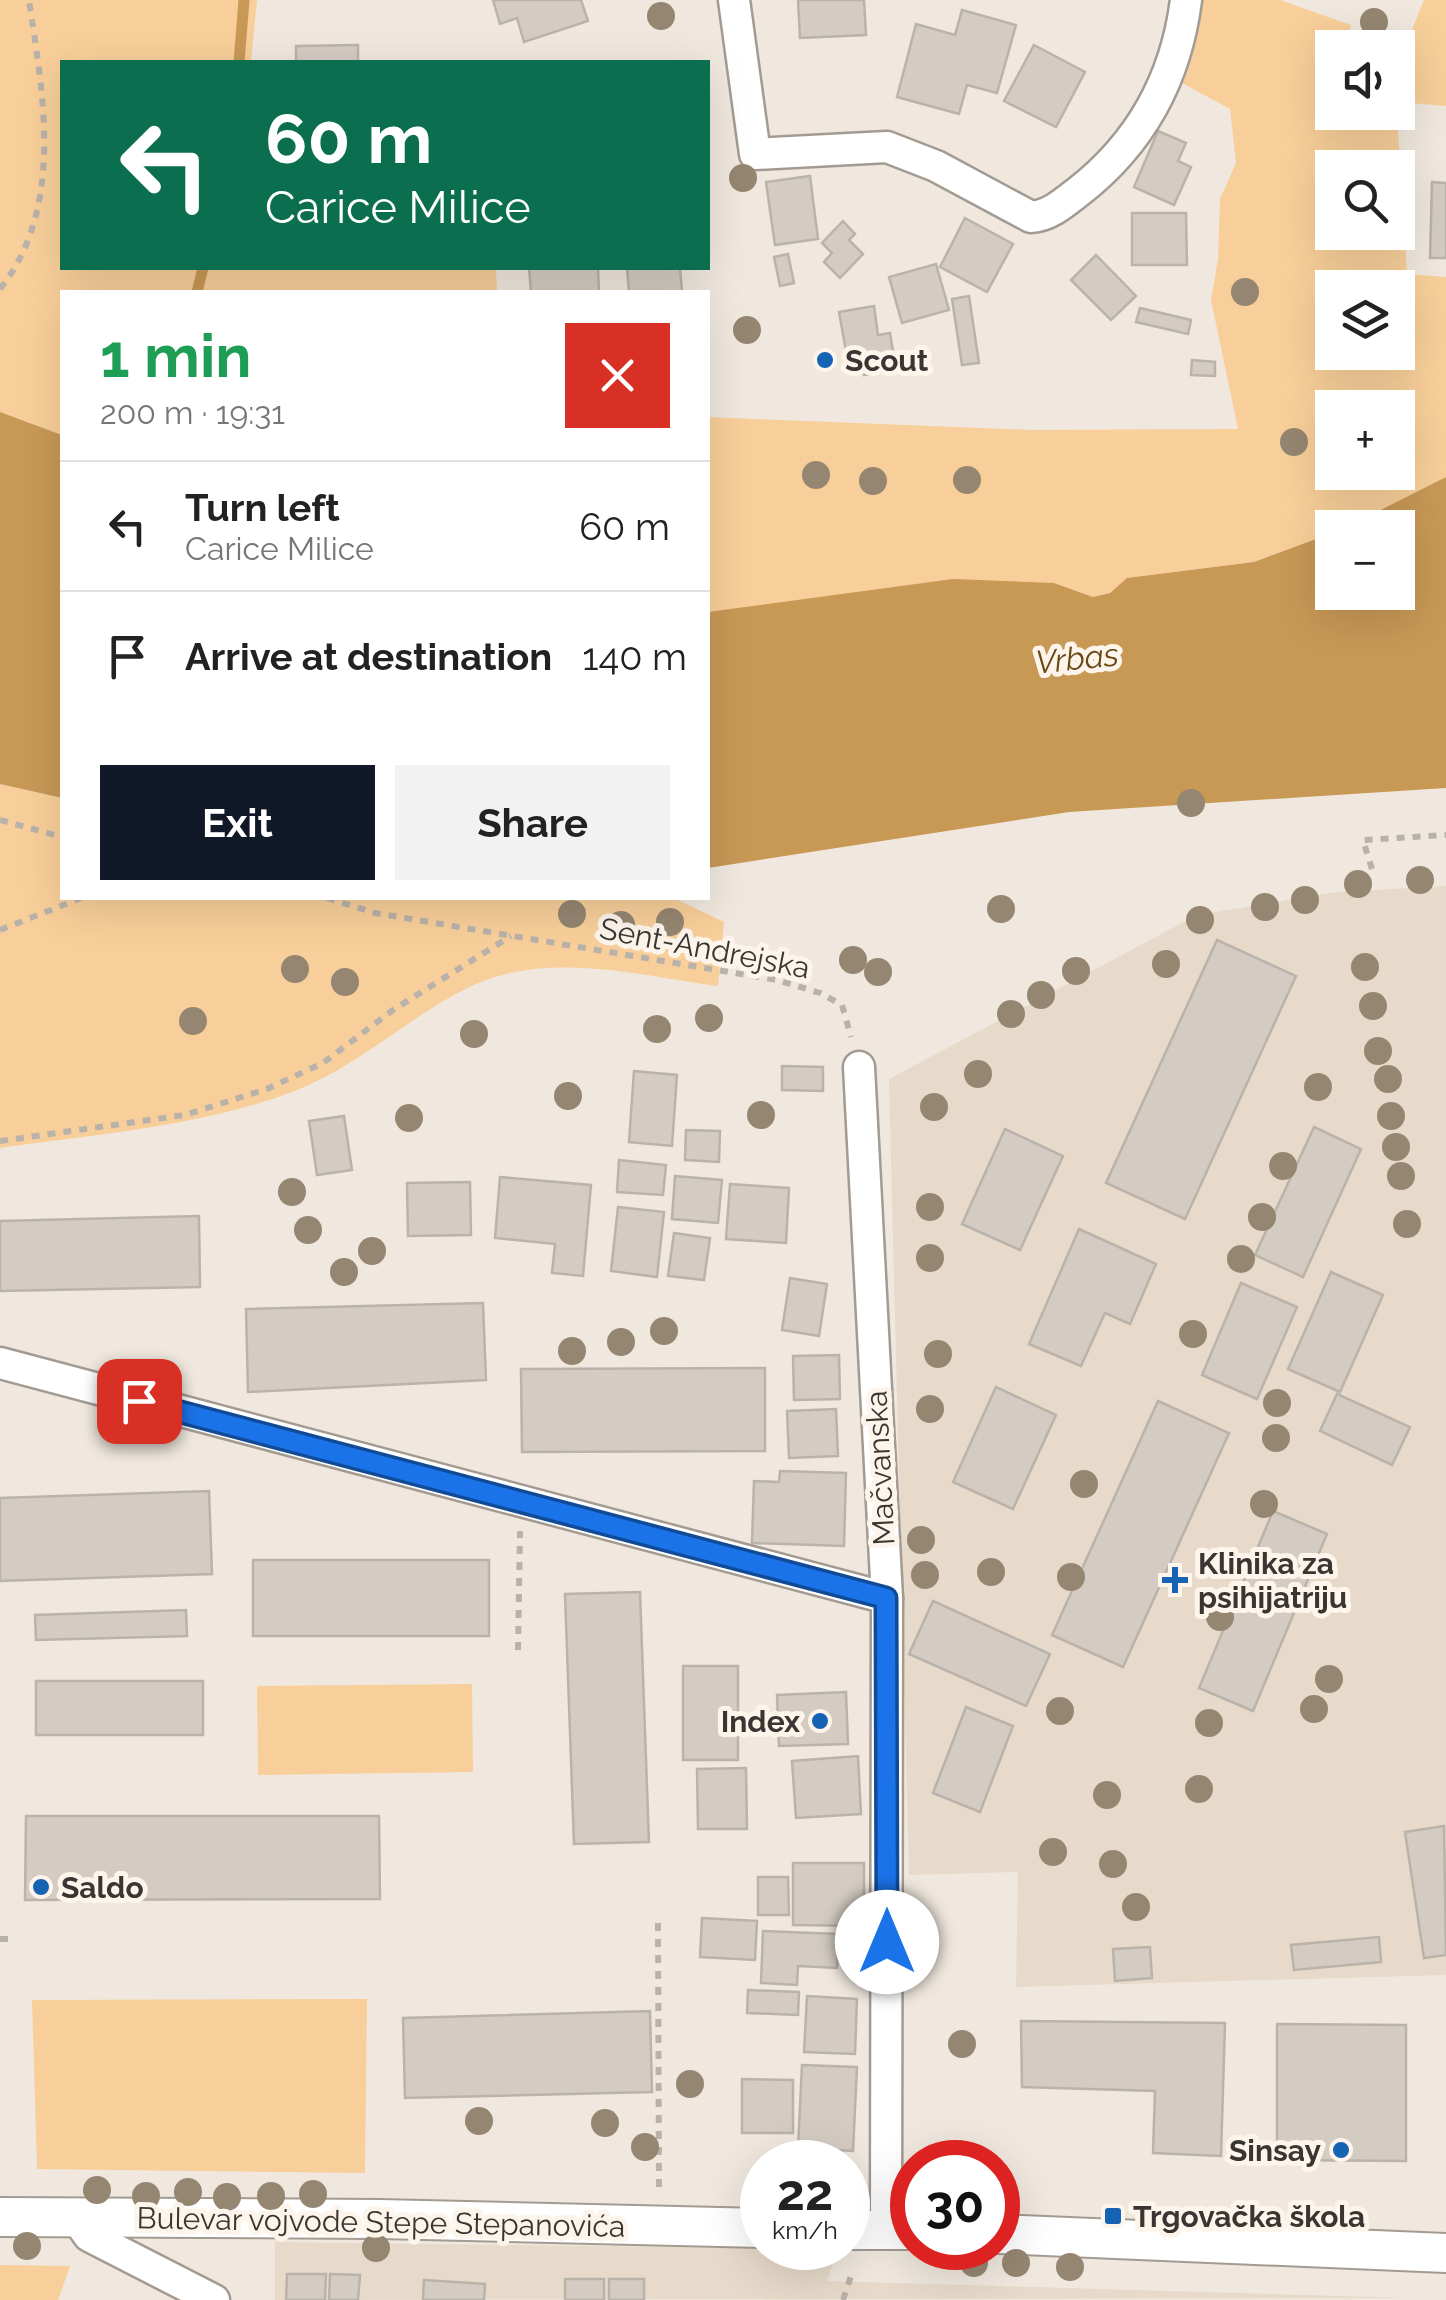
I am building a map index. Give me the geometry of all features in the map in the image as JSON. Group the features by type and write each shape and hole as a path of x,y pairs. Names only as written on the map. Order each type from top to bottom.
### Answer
{"street":[{"path":"734,0 755,154 886,147 936,166 1012,210 1039,217 1112,164 1138,130 1170,76 1179,49 1186,0"},
{"name":"Mačvanska","path":"859,1067 886,1598 897,2140"},
{"path":"0,1363 886,1598"},
{"name":"Bulevar vojvode Stepe Stepanovića","path":"0,2217 380,2219 740,2227"},
{"path":"77,2219 89,2236 214,2300"},
{"path":"1020,2235 1446,2253"}],"path":[{"path":"0,289 26,247 38,206 48,124 29,0"},
{"path":"0,820 60,835"},
{"path":"1372,868 1363,840 1446,835"},
{"path":"0,930 50,914 77,900"},
{"name":"Sent-Andrejska","path":"333,900 375,913 732,970 820,993 842,1005 859,1067"},
{"path":"0,1141 185,1114 268,1089 323,1062 393,1010 512,936"},
{"path":"518,1650 520,1503"},
{"path":"658,1923 660,2189"},
{"path":"0,1940 12,1939"},
{"path":"843,2300 852,2273"}],"shaded area":[{"path":"0,0 257,0 251,60 60,60 60,270 496,270 497,290 60,290 60,434 0,412"},
{"path":"1194,0 1280,0 1351,25 1350,30 1315,30 1315,130 1398,130 1399,150 1315,150 1315,250 1406,250 1407,270 1315,270 1315,370 1415,370 1415,275 1446,277 1446,477 1382,510 1315,510 1315,539 1254,562 1128,578 1110,593 1093,597 1054,583 710,612 710,417 1033,430 1238,429 1211,300 1218,259 1220,199 1236,163 1230,109 1182,83"},
{"path":"1424,0 1446,0 1446,106 1415,103 1415,30 1412,30"},
{"path":"0,784 60,798 60,900 678,900 724,922 718,986 565,967 505,974 452,996 340,1069 292,1092 221,1114 0,1148"},
{"name":"Klinika za psihijatriju","path":"1446,886 1446,1975 1016,1987 1018,1872 909,1875 889,1079 1197,915 1337,892"},
{"path":"472,1684 473,1772 258,1775 257,1686"},
{"path":"367,1999 365,2173 37,2169 32,2000"},
{"path":"275,2242 740,2248 740,2270 831,2270 827,2281 1411,2298 275,2300"},
{"path":"0,2265 70,2266 58,2300 0,2300"}],"water":[{"path":"0,412 60,434 60,798 0,784"},
{"name":"Vrbas","path":"1446,477 1446,788 1069,812 710,868 710,612 953,579 1054,583 1093,597 1110,593 1127,578 1254,562 1315,539 1315,610 1415,610 1415,510 1381,510"}],"building":[{"path":"493,0 581,0 588,21 524,42 517,18 500,24"},
{"path":"798,0 864,0 866,35 800,38"},
{"path":"962,10 1016,25 997,93 967,85 959,114 897,97 916,24 955,35"},
{"path":"358,45 358,60 296,60 296,46"},
{"path":"1034,45 1085,72 1056,127 1004,101"},
{"path":"1158,131 1186,143 1178,161 1191,167 1174,205 1134,187"},
{"path":"810,176 818,239 775,245 766,182"},
{"path":"1432,182 1446,183 1446,258 1430,258"},
{"path":"1132,213 1186,213 1187,265 1132,265"},
{"path":"965,218 1013,244 987,292 940,267"},
{"path":"843,221 855,234 849,240 863,254 840,278 824,262 832,253 822,243"},
{"path":"788,254 794,283 780,286 774,257"},
{"path":"1096,255 1136,296 1111,320 1071,280"},
{"path":"936,264 949,310 902,323 889,277"},
{"path":"529,270 598,270 599,290 531,290"},
{"path":"627,270 680,270 682,290 629,290"},
{"path":"969,296 979,363 962,365 952,299"},
{"path":"874,306 878,335 890,333 896,370 864,375 860,355 847,357 839,312"},
{"path":"1140,308 1191,320 1188,334 1136,322"},
{"path":"1192,360 1215,362 1215,376 1191,375"},
{"path":"1217,940 1296,976 1185,1219 1106,1183"},
{"path":"782,1066 823,1067 823,1091 782,1090"},
{"path":"634,1071 677,1075 672,1146 629,1142"},
{"path":"344,1116 352,1170 317,1175 309,1121"},
{"path":"1314,1127 1361,1149 1303,1277 1255,1255"},
{"path":"1005,1129 1063,1156 1020,1250 962,1224"},
{"path":"686,1130 720,1131 719,1162 685,1160"},
{"path":"619,1160 666,1165 663,1195 617,1192"},
{"path":"675,1176 722,1180 718,1223 672,1219"},
{"path":"500,1177 591,1185 583,1276 552,1273 555,1244 495,1238"},
{"path":"470,1182 471,1235 408,1236 407,1183"},
{"path":"730,1184 789,1188 786,1243 726,1239"},
{"path":"618,1207 664,1212 657,1277 611,1271"},
{"path":"199,1216 200,1287 0,1291 0,1221"},
{"path":"1079,1229 1156,1264 1130,1324 1105,1313 1081,1366 1029,1344"},
{"path":"674,1233 710,1238 704,1280 668,1276"},
{"path":"1331,1272 1383,1295 1340,1392 1288,1369"},
{"path":"790,1278 827,1284 819,1336 782,1330"},
{"path":"1241,1283 1297,1307 1257,1399 1202,1375"},
{"path":"483,1303 486,1380 248,1392 246,1309"},
{"path":"839,1355 840,1399 794,1400 793,1356"},
{"path":"765,1368 765,1451 522,1452 521,1369"},
{"path":"996,1387 1056,1415 1013,1509 953,1482"},
{"path":"1337,1394 1410,1427 1392,1465 1320,1431"},
{"path":"1158,1401 1229,1433 1123,1667 1052,1635"},
{"path":"836,1409 838,1456 789,1458 787,1411"},
{"path":"780,1471 846,1473 844,1546 752,1543 754,1481 779,1482"},
{"path":"209,1491 212,1574 0,1581 0,1498"},
{"path":"1273,1511 1327,1534 1253,1711 1199,1688"},
{"path":"253,1560 489,1560 489,1636 253,1636"},
{"path":"640,1592 649,1842 574,1844 565,1594"},
{"path":"933,1601 1050,1654 1026,1706 909,1654"},
{"path":"186,1610 187,1636 36,1640 35,1615"},
{"path":"683,1666 738,1666 738,1760 683,1760"},
{"path":"36,1681 203,1681 203,1735 36,1735"},
{"path":"846,1692 848,1744 779,1746 777,1695"},
{"path":"966,1707 1013,1726 980,1812 933,1793"},
{"path":"858,1756 861,1814 796,1818 792,1761"},
{"path":"746,1768 747,1829 698,1829 697,1769"},
{"path":"26,1816 379,1816 380,1899 25,1900"},
{"path":"1444,1826 1446,1955 1424,1958 1405,1832"},
{"path":"793,1863 864,1863 864,1926 793,1925"},
{"path":"758,1877 788,1877 789,1915 758,1915"},
{"path":"702,1918 757,1921 755,1960 700,1957"},
{"path":"763,1931 838,1934 837,1968 798,1966 797,1985 761,1983"},
{"path":"1379,1937 1381,1962 1294,1970 1291,1945"},
{"path":"1150,1947 1152,1978 1115,1981 1113,1949"},
{"path":"748,1990 799,1992 798,2015 747,2013"},
{"path":"807,1996 857,1999 855,2054 804,2052"},
{"path":"650,2011 652,2092 405,2098 403,2018"},
{"path":"1021,2021 1225,2023 1221,2156 1153,2153 1155,2091 1022,2087"},
{"path":"1277,2024 1406,2025 1406,2161 1277,2160"},
{"path":"802,2065 857,2067 854,2140 798,2140"},
{"path":"742,2079 793,2080 793,2133 742,2133"},
{"path":"287,2274 326,2274 325,2300 286,2300"},
{"path":"330,2274 360,2275 358,2300 329,2300"},
{"path":"565,2279 604,2279 604,2300 565,2300"},
{"path":"609,2279 644,2279 644,2300 609,2300"},
{"path":"424,2280 485,2284 484,2300 423,2300"}],"waterway":[{"path":"239,60 244,0"},
{"path":"198,290 202,270"}],"place":[{"name":"Scout","path":"825,360"},
{"name":"Klinika za psihijatriju","path":"1175,1580"},
{"name":"Index","path":"820,1721"},
{"name":"Saldo","path":"41,1887"},
{"name":"Sinsay","path":"1341,2150"},
{"name":"Trgovačka škola","path":"1113,2216"}],"route":[{"path":"139,1401 886,1598 887,1942"}]}
